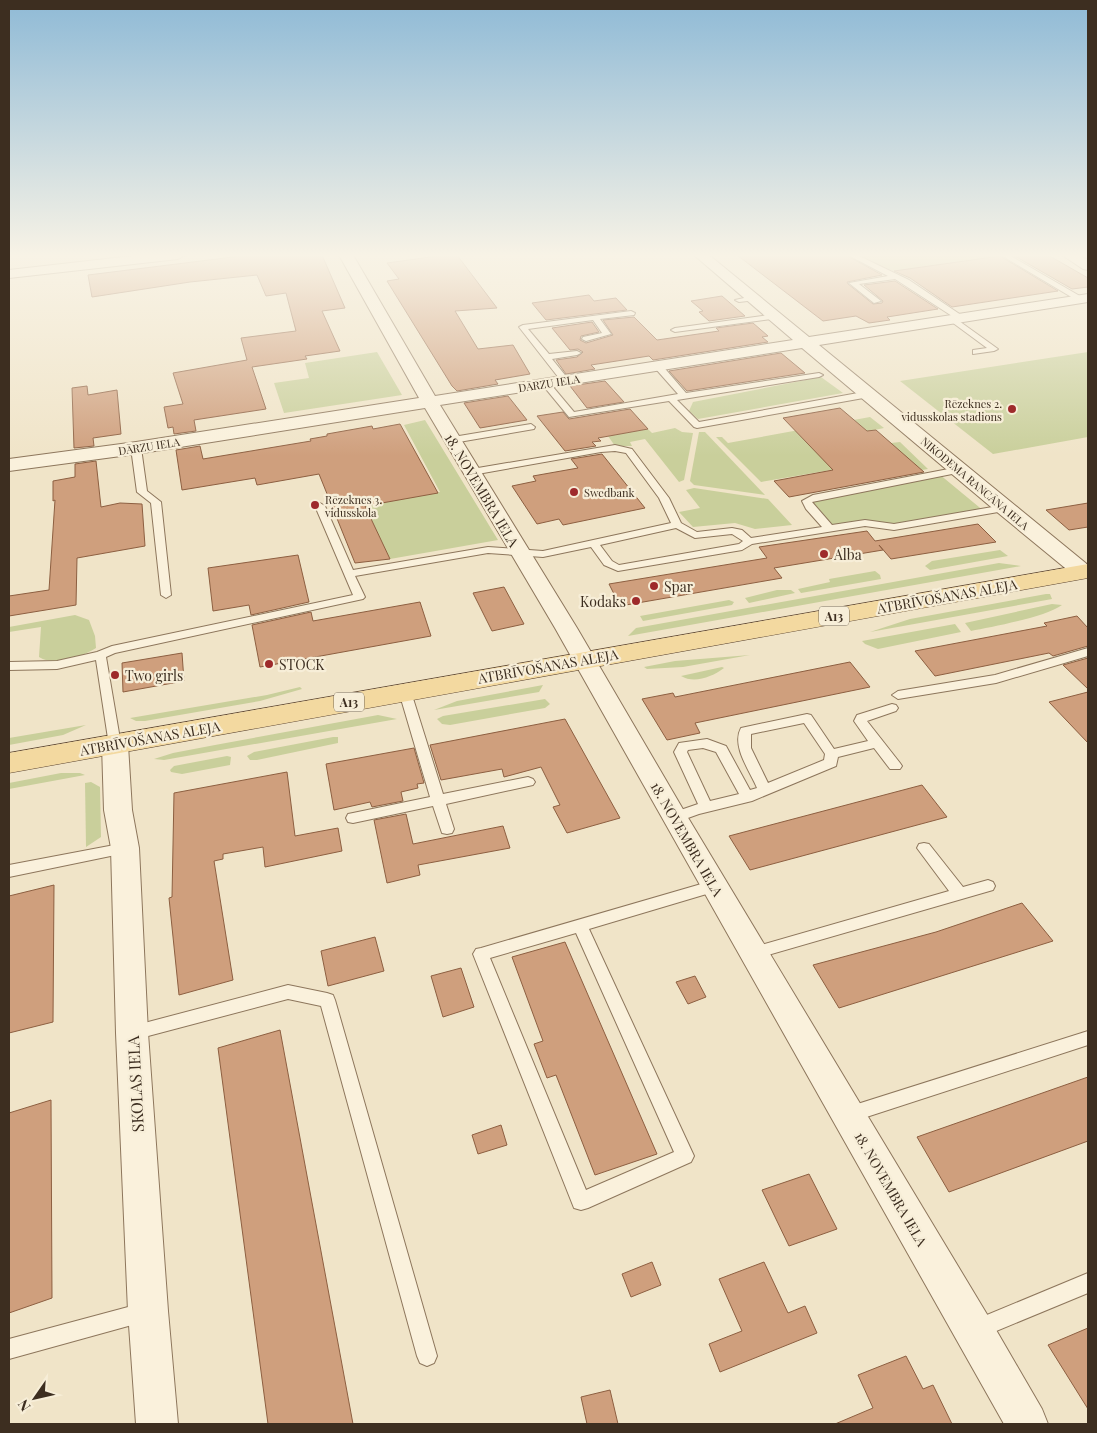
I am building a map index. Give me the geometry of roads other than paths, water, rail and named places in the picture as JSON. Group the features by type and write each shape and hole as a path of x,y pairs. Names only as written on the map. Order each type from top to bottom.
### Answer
{"main road":[{"name":"ATBRĪVOŠANAS ALEJA","path":"9,763 584,660 1087,573"}],"street":[{"name":"18. NOVEMBRA IELA","path":"384,322 584,660 1027,1424"},
{"name":"NIKODEMA RANCĀNA IELA","path":"783,322 1004,508 1087,573"},
{"name":"DĀRZU IELA","path":"9,465 136,448 945,322"},
{"name":"SKOLAS IELA","path":"115,744 118,810 124,848 132,1033 148,1311 157,1424"}],"lane":[{"path":"560,322 523,327 565,380"},
{"path":"586,339 607,334 598,322"},
{"path":"675,330 734,322"},
{"path":"959,322 994,349 976,352"},
{"path":"546,358 577,353"},
{"path":"658,366 684,396"},
{"path":"546,383 572,415 819,375"},
{"path":"672,398 697,425 868,394"},
{"path":"453,440 531,427"},
{"path":"136,448 142,492 156,502 166,595"},
{"path":"472,472 601,449 615,448 629,451 664,498 678,525 697,535 735,531 744,534 749,541"},
{"path":"829,528 807,501 813,498 959,470"},
{"path":"9,666 56,665 100,655 112,650 359,597 320,506"},
{"path":"594,544 608,562 618,568 742,547 749,541 829,528 865,523 894,527 1004,508"},
{"path":"349,574 488,550 543,554 678,525"},
{"path":"898,695 996,679 1088,652"},
{"path":"100,655 104,666 115,744"},
{"path":"406,692 447,829"},
{"path":"892,708 862,718 860,722 895,766"},
{"path":"674,818 747,797 765,790 831,763 832,754 807,718 745,731 745,748 765,790"},
{"path":"708,808 682,758 680,752 684,746 706,742 714,744 721,750 747,797"},
{"path":"832,754 877,743"},
{"path":"353,818 528,782"},
{"path":"9,871 124,848"},
{"path":"924,848 960,894"},
{"path":"580,925 685,1156 581,1201 481,954 580,925 714,886"},
{"path":"754,953 988,886"},
{"path":"132,1033 288,992 327,1000 427,1356"},
{"path":"848,1116 1088,1038"},
{"path":"974,1330 1088,1283"},
{"path":"9,1349 148,1311"}],"place":[{"name":"Rēzeknes 2. vidusskolas stadions","path":"1012,409"},
{"name":"Swedbank","path":"574,492"},
{"name":"Rēzeknes 3. vidusskola","path":"315,505"},
{"name":"Alba","path":"824,554"},
{"name":"Spar","path":"654,586"},
{"name":"Kodaks","path":"636,601"},
{"name":"STOCK","path":"269,664"},
{"name":"Two girls","path":"115,675"}]}
